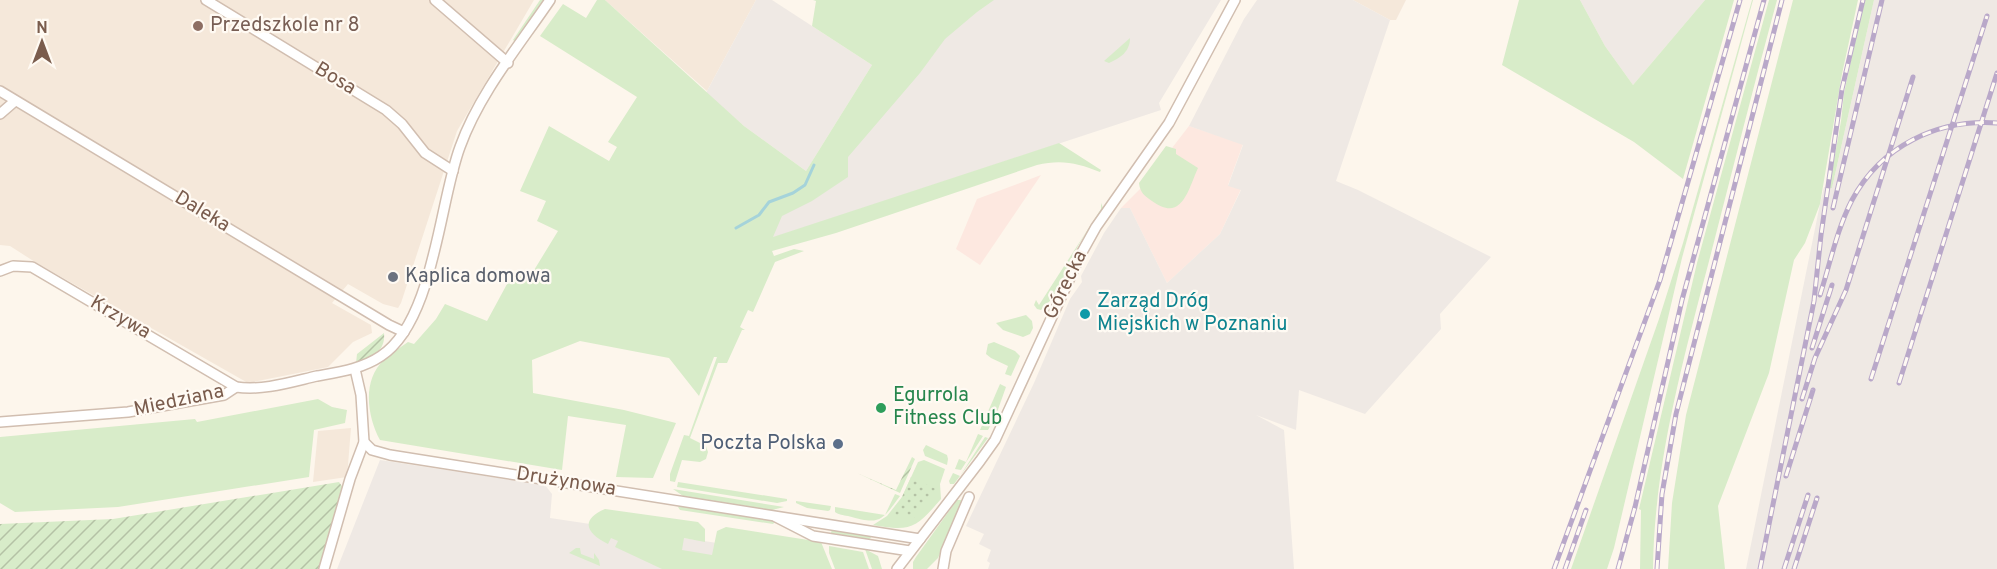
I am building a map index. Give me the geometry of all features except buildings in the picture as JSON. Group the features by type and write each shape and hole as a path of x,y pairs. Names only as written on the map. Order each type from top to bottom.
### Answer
{"street":[{"name":"Bosa","path":"206,0 386,110 402,124 424,153 453,171"},
{"path":"435,0 508,63"},
{"name":"Miedziana","path":"0,422 128,412 224,394 236,387 262,387 355,369 383,355 404,332 421,295 459,148 468,127 550,0"},
{"name":"Górecka","path":"897,569 994,440 1085,246 1169,123 1235,0"},
{"name":"Daleka","path":"0,91 404,332"},
{"path":"0,114 15,101"},
{"name":"Krzywa","path":"0,271 13,266 32,267 236,387"},
{"path":"324,569 364,442 361,394 355,369"},
{"name":"Drużynowa","path":"364,442 372,450 390,455 920,539"},
{"path":"943,569 946,551 969,497"},
{"name":"Drużynowa","path":"772,515 813,536 910,551"}],"shaded area":[{"path":"0,0 534,0 457,131 398,308 383,304 348,284 332,303 371,325 372,333 353,342 328,367 248,383 10,246 0,245"},
{"path":"605,0 756,0 707,91"},
{"path":"756,0 772,0 872,65 806,171 744,126 706,93"},
{"path":"952,0 1221,0 1159,103 1161,110 769,239 787,198"},
{"path":"1257,0 1353,0 1390,20 1336,181 1491,257 1440,314 1441,329 1365,414 1299,390 1296,430 1256,415 1284,430 1294,569 988,569 990,563 987,561 991,550 979,544 984,534 966,526 1034,383 1070,299 1082,282 1081,276 1104,233 1121,208 1130,208 1167,283 1220,234 1241,190 1228,186 1243,145 1189,126 1244,19"},
{"path":"1353,0 1406,0 1396,20 1390,20"},
{"path":"1580,0 1705,0 1633,85 1605,46"},
{"path":"1874,0 1997,0 1997,569 1746,569 1820,204 1824,187 1832,188"},
{"path":"1189,126 1243,144 1228,185 1241,189 1220,234 1167,283 1130,208 1121,208 1142,187"},
{"path":"1041,175 980,265 956,249 977,199"},
{"path":"351,428 347,477 313,482 318,431"},
{"path":"380,460 545,485 552,494 550,518 811,557 816,569 337,569"}],"green space":[{"path":"540,0 544,0 516,42 513,40"},
{"path":"597,0 605,0 744,126 806,171 872,65 812,26 816,1 813,0 994,0 945,39 920,73 848,157 848,177 812,201 782,216 773,237 1059,143 1101,170 1100,172 1077,164 1062,162 1037,165 836,233 772,251 774,256 794,249 804,251 775,262 753,312 748,310 740,327 745,330 742,330 727,363 718,363 690,438 706,446 708,452 706,459 700,462 682,460 675,482 670,481 670,474 684,435 689,436 717,357 714,357 699,396 669,358 580,341 532,360 533,393 624,410 676,423 653,478 616,477 626,425 568,416 562,470 380,440 372,420 369,398 372,378 377,368 387,357 408,342 414,344 436,319 445,304 487,321 513,273 528,280 558,231 537,221 546,201 520,191 549,126 609,161 617,147 608,142 637,97 540,36 563,4 586,18"},
{"path":"1519,0 1580,0 1605,46 1633,85 1705,0 1734,0 1683,179 1634,142 1502,65"},
{"path":"1752,0 1682,258 1614,548 1607,569 1571,569 1659,319"},
{"path":"1769,0 1777,0 1671,416 1658,492 1653,569 1640,569 1641,510 1639,509 1697,263"},
{"path":"1793,0 1858,0 1842,74 1820,204 1805,243 1794,260 1769,373 1718,506 1725,569 1668,569 1672,503 1686,415"},
{"path":"1864,0 1874,0 1832,188 1829,188 1844,93"},
{"path":"1130,38 1124,54 1109,63 1104,61"},
{"path":"1166,146 1176,149 1176,154 1198,168 1187,194 1177,206 1170,208 1162,207 1147,197 1142,192 1139,183"},
{"path":"1101,203 1103,208 1079,244 1051,299 1041,310 1037,309 1034,305 1036,300 1039,305 1101,209"},
{"path":"1026,315 1032,321 1033,328 1030,334 1023,337 1003,330 996,323"},
{"path":"384,333 383,345 380,349 372,356 356,363 357,354"},
{"path":"994,342 1015,351 1020,356 1011,376 1005,374 1008,366 986,354 988,344"},
{"path":"1000,384 1006,387 996,415 988,430 980,430"},
{"path":"318,399 332,407 347,410 345,423 314,430 309,477 118,507 15,512 0,503 0,437 195,419 197,422"},
{"path":"978,434 983,436 961,470 955,469 959,459 966,462"},
{"path":"985,437 988,438 961,475"},
{"path":"926,445 947,455 947,465 925,456 923,450"},
{"path":"912,457 915,459 900,493 857,473 896,490"},
{"path":"924,460 945,469 940,484 941,499 919,522 912,526 896,528 873,525 887,516 902,497 918,462"},
{"path":"953,473 960,476 954,484 950,484"},
{"path":"911,477 938,490 914,518 894,515"},
{"path":"339,482 344,489 320,569 0,569 0,524 113,519"},
{"path":"678,482 787,499 787,501 777,503 677,487"},
{"path":"673,489 784,507 772,510 683,496"},
{"path":"895,494 900,496 888,511 885,515"},
{"path":"957,500 961,500 962,505 938,558 927,569 913,569 916,557"},
{"path":"796,501 831,506 828,511 807,508"},
{"path":"681,505 775,522 773,524 680,510 678,507"},
{"path":"835,507 885,515 879,519 867,520 838,514 835,512"},
{"path":"605,509 698,522 705,529 705,542 684,538 682,550 712,555 717,531 726,527 821,542 832,569 662,569 615,547 618,541 611,538 608,544 595,536 589,527 589,522 597,513"},
{"path":"832,529 870,535 871,538 831,533"},
{"path":"829,546 863,552 869,569 835,569"},
{"path":"580,548 581,554 594,559 594,553 600,566 569,553"},
{"path":"865,549 878,556 882,569 872,569"}],"waterway":[{"path":"736,228 759,215 769,202 793,193 805,185 814,165"}],"railway":[{"path":"1554,569 1660,280 1740,0"},
{"path":"1618,569 1635,507 1682,300 1764,0"},
{"path":"1657,569 1662,494 1676,414 1782,0"},
{"path":"1760,569 1814,301 1842,89 1863,0"},
{"path":"1833,208 1882,0"},
{"path":"1871,379 1987,16"},
{"path":"1899,383 1997,73"},
{"path":"1802,399 1815,358 1846,290 1913,77"},
{"path":"1820,295 1847,211 1864,181 1878,165 1895,151 1932,131 1975,123 1997,123"},
{"path":"1812,348 1832,285"},
{"path":"1786,476 1813,390"},
{"path":"1784,569 1808,495"},
{"path":"1794,569 1817,498"},
{"path":"1565,569 1586,510"}],"place":[{"name":"Przedszkole nr 8","path":"198,26"},
{"name":"Kaplica domowa","path":"393,277"},
{"name":"Zarząd Dróg Miejskich w Poznaniu","path":"1085,314"},
{"name":"Egurrola Fitness Club","path":"881,408"},
{"name":"Poczta Polska","path":"838,444"}]}
